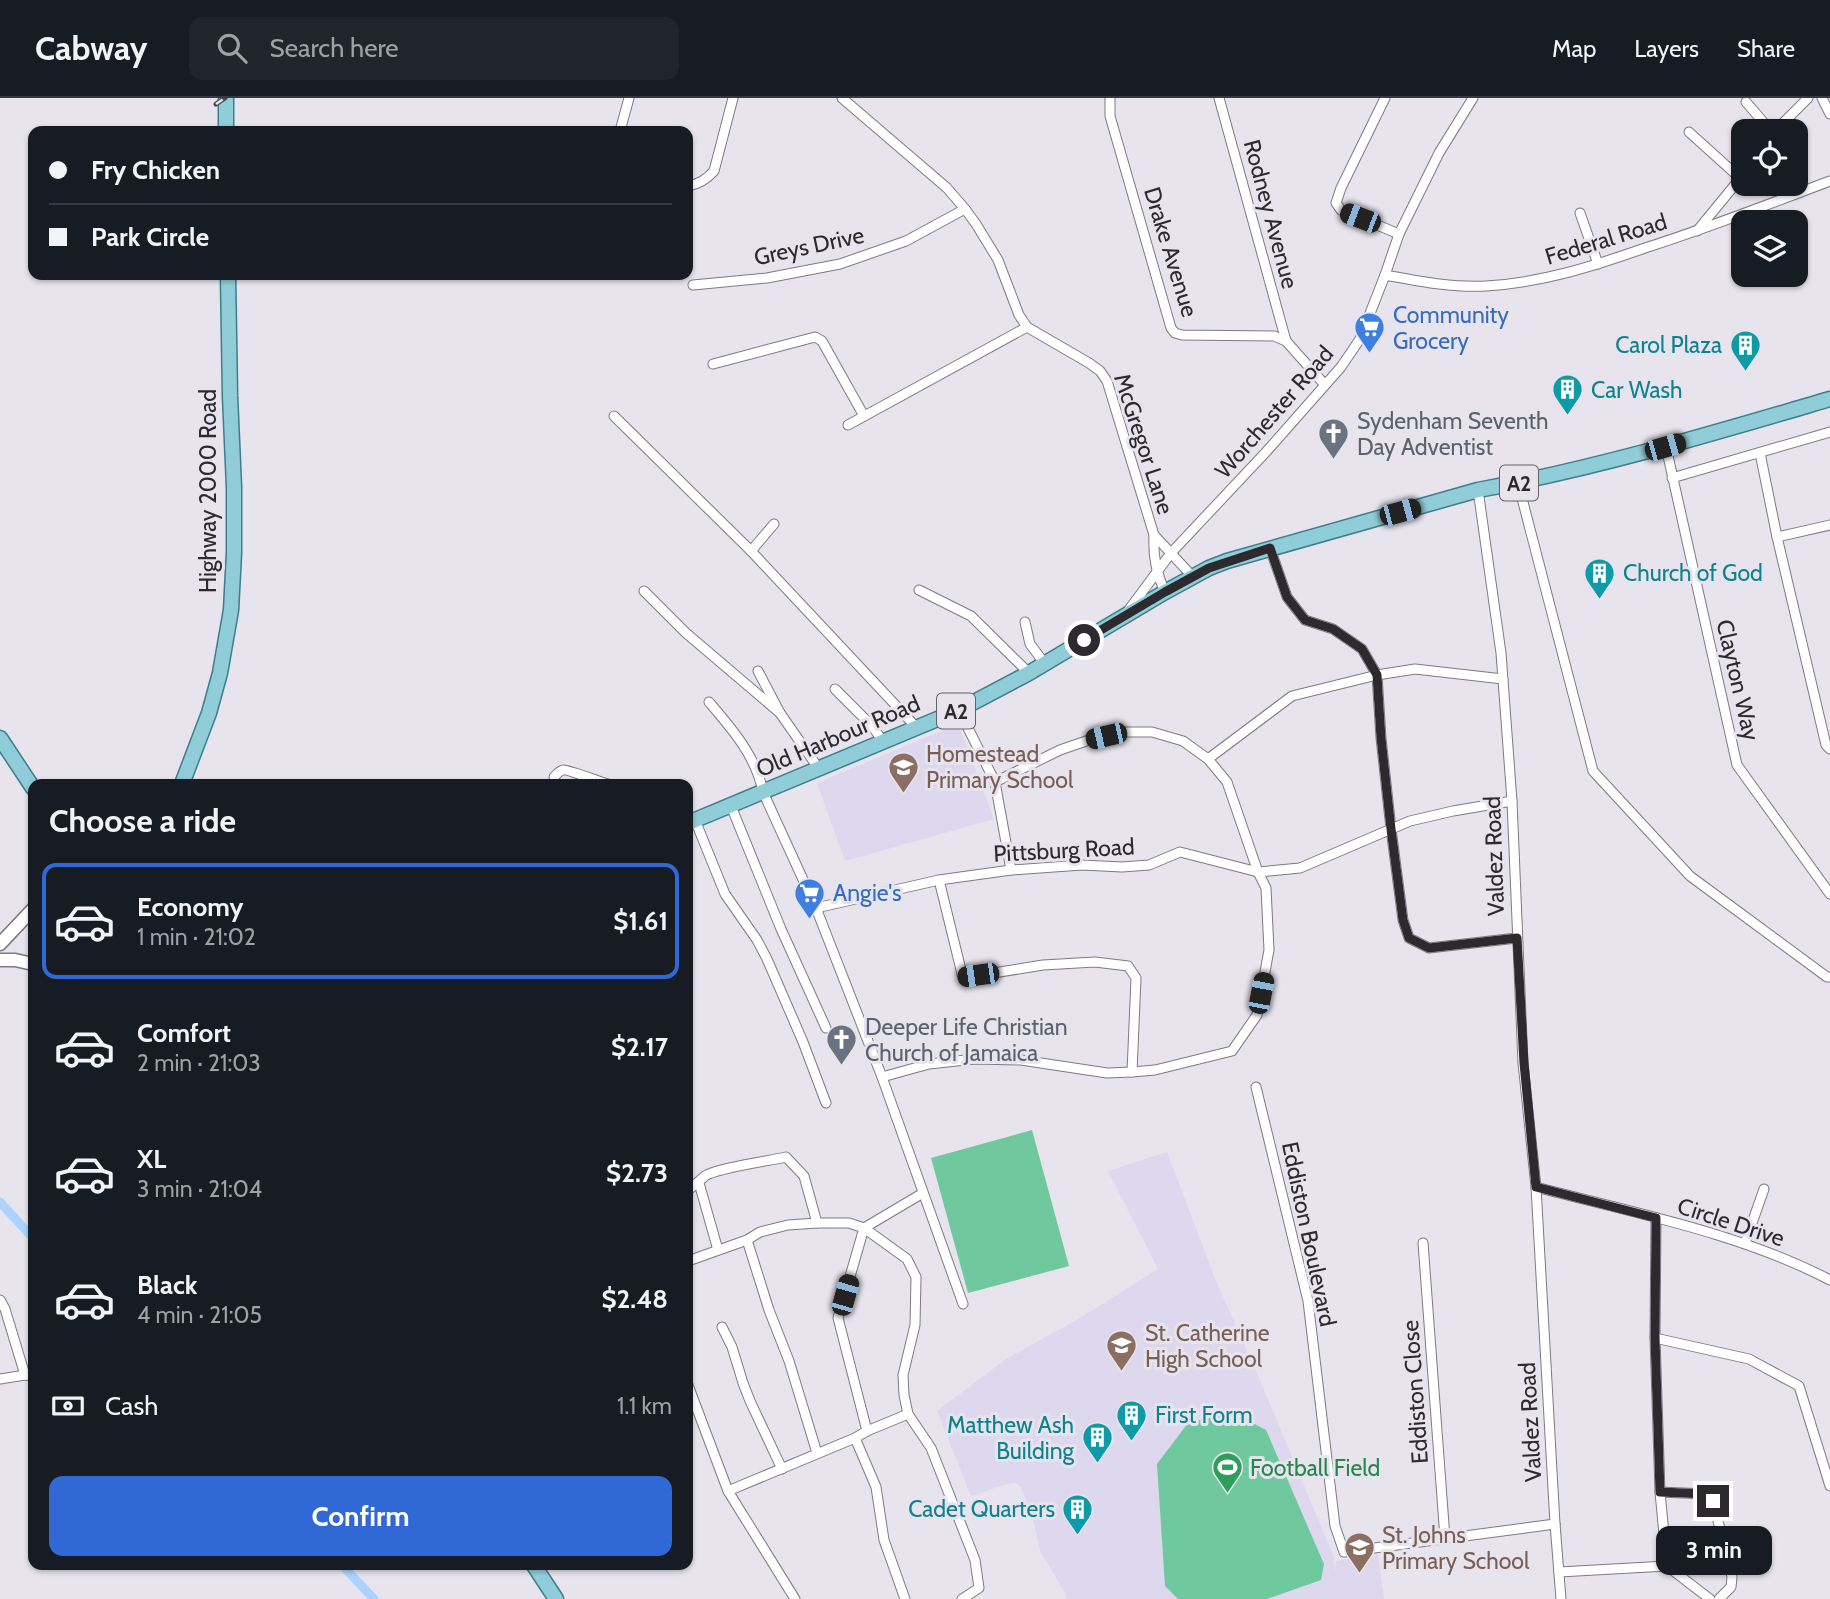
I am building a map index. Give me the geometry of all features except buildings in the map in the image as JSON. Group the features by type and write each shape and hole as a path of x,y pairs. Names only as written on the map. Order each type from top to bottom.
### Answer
{"main road":[{"path":"226,98 226,126"},
{"name":"Highway 2000 Road","path":"185,779 209,713 220,673 231,610 234,500 228,280"},
{"name":"Old Harbour Road","path":"693,821 959,710 1045,664 1165,592 1227,561 1479,491 1665,447 1830,399"},
{"path":"0,738 28,780"},
{"path":"0,944 28,914"},
{"path":"0,960 28,963"},
{"path":"537,1570 555,1599"}],"street":[{"path":"621,126 629,98"},
{"path":"693,185 708,178 714,171 733,98"},
{"path":"842,98 947,188 965,209 998,260 1019,314 1027,327 848,425"},
{"name":"Drake Avenue","path":"1110,98 1110,116 1171,328 1182,335 1274,336 1286,341"},
{"name":"Rodney Avenue","path":"1219,98 1286,341"},
{"path":"1385,98 1336,202 1340,210 1399,234"},
{"name":"Worchester Road","path":"1124,617 1171,553 1341,368 1360,339 1399,234 1439,153 1473,98"},
{"path":"1786,119 1808,98"},
{"path":"1822,98 1830,114"},
{"path":"1746,102 1762,119"},
{"path":"1689,132 1731,168"},
{"name":"Federal Road","path":"1385,275 1438,284 1485,286 1542,279 1598,264 1697,231 1830,181"},
{"path":"1697,231 1731,190"},
{"name":"Greys Drive","path":"693,285 767,278 840,264 906,241 965,209"},
{"path":"1580,213 1598,264"},
{"name":"McGregor Lane","path":"1027,327 1089,363 1100,371 1107,381 1154,535 1156,572"},
{"path":"713,364 819,338 864,416"},
{"path":"1286,341 1325,385"},
{"path":"614,415 751,551 917,728"},
{"path":"1672,478 1830,432"},
{"name":"Clayton Way","path":"1665,447 1737,765 1830,894"},
{"path":"1760,453 1826,745 1830,749"},
{"path":"1518,483 1593,771 1690,876 1830,977"},
{"name":"Valdez Road","path":"1479,491 1503,679 1512,801 1524,1063 1536,1187 1561,1599"},
{"path":"751,551 774,524"},
{"path":"1777,537 1830,525"},
{"name":"McGregor Lane","path":"1154,535 1193,577"},
{"path":"1270,548 1287,597 1305,620 1333,629 1362,649 1377,675 1391,829 1403,920 1409,938 1429,948 1517,938"},
{"path":"1156,572 1165,592"},
{"path":"919,590 971,616 1029,673"},
{"path":"644,591 686,633 780,713"},
{"path":"1025,622 1030,644 1045,664"},
{"path":"1208,759 1292,696 1377,675 1415,669 1503,679"},
{"path":"758,671 780,713 819,769"},
{"path":"835,689 873,727 883,742"},
{"path":"709,702 737,736 760,775 763,792 816,908 882,1077 963,1304"},
{"path":"959,710 995,782 1011,870"},
{"path":"882,1077 929,1064 975,1059 1021,1060 1107,1073 1154,1070 1232,1051 1257,1015 1269,950 1266,888 1227,782 1208,759 1183,741 1152,732 1122,733 1060,750 995,782"},
{"path":"554,777 568,769 591,779"},
{"name":"Pittsburg Road","path":"816,908 939,880 1011,870 1082,865 1149,865 1180,852 1258,872 1300,868 1410,821 1512,801"},
{"path":"731,806 781,929 826,1028"},
{"path":"693,823 725,894 767,959 826,1102"},
{"path":"939,880 963,978 1043,965 1095,962 1128,966 1136,978 1132,1072"},
{"name":"Eddiston Boulevard","path":"1255,1087 1308,1301 1335,1526 1344,1552 1555,1524"},
{"path":"693,1187 705,1176 718,1171 786,1157 804,1176 817,1223"},
{"path":"699,1183 718,1250"},
{"name":"Circle Drive","path":"1536,1187 1745,1243 1830,1280"},
{"path":"1745,1243 1764,1189"},
{"path":"867,1431 838,1318 864,1228 923,1193"},
{"path":"1656,1218 1655,1338 1660,1492 1668,1566"},
{"path":"693,1259 747,1240 760,1232 788,1225 817,1223 849,1223 864,1228 907,1259 916,1277 915,1325 903,1375 904,1395 908,1414 931,1448 975,1560 979,1588 962,1599"},
{"path":"747,1240 769,1310 789,1361 817,1453"},
{"name":"Eddiston Close","path":"1423,1242 1445,1538"},
{"path":"0,1300 28,1372"},
{"path":"722,1327 733,1347 750,1401 782,1469"},
{"path":"1655,1338 1749,1359 1799,1386 1830,1486"},
{"path":"0,1379 28,1375"},
{"path":"693,1398 728,1491 795,1599"},
{"path":"728,1491 908,1414"},
{"path":"855,1438 876,1487 884,1539 905,1599"},
{"path":"1660,1492 1707,1494 1713,1501 1732,1577 1731,1587 1719,1599"},
{"path":"1559,1572 1668,1566 1710,1599"}],"shaded area":[{"name":"Homestead Primary School","path":"958,724 994,819 845,861 817,783"},
{"name":"St. Catherine High School","path":"1167,1152 1216,1281 1334,1557 1335,1574 1336,1561 1378,1554 1384,1599 1066,1599 1040,1551 1034,1523 1021,1487 1016,1483 1007,1484 971,1496 937,1411 1006,1359 1080,1318 1158,1269 1108,1171"}],"green space":[{"path":"1032,1130 1069,1266 968,1293 931,1158"},
{"name":"Football Field","path":"1231,1412 1266,1430 1324,1564 1321,1580 1267,1599 1178,1599 1165,1586 1157,1464 1188,1423"}],"waterway":[{"path":"0,1202 28,1233"},
{"path":"347,1570 374,1599"}],"railway":[{"path":"216,104 225,98"}],"place":[{"name":"Community Grocery","path":"1370,355"},
{"name":"Carol Plaza","path":"1745,372"},
{"name":"Car Wash","path":"1568,417"},
{"name":"Sydenham Seventh Day Adventist","path":"1334,461"},
{"name":"Church of God","path":"1600,600"},
{"name":"Homestead Primary School","path":"903,794"},
{"name":"Angie's","path":"810,920"},
{"name":"Deeper Life Christian Church of Jamaica","path":"842,1067"},
{"name":"St. Catherine High School","path":"1122,1373"},
{"name":"First Form","path":"1132,1442"},
{"name":"Matthew Ash Building","path":"1097,1465"},
{"name":"Football Field","path":"1227,1495"},
{"name":"Cadet Quarters","path":"1078,1536"},
{"name":"St. Johns Primary School","path":"1359,1575"}],"route":[{"path":"1084,640 1209,568 1270,548 1287,597 1305,620 1333,629 1362,649 1377,675 1391,829 1403,920 1409,938 1429,948 1517,938 1524,1063 1536,1187 1656,1218 1655,1338 1660,1492 1707,1494 1713,1501"}]}
